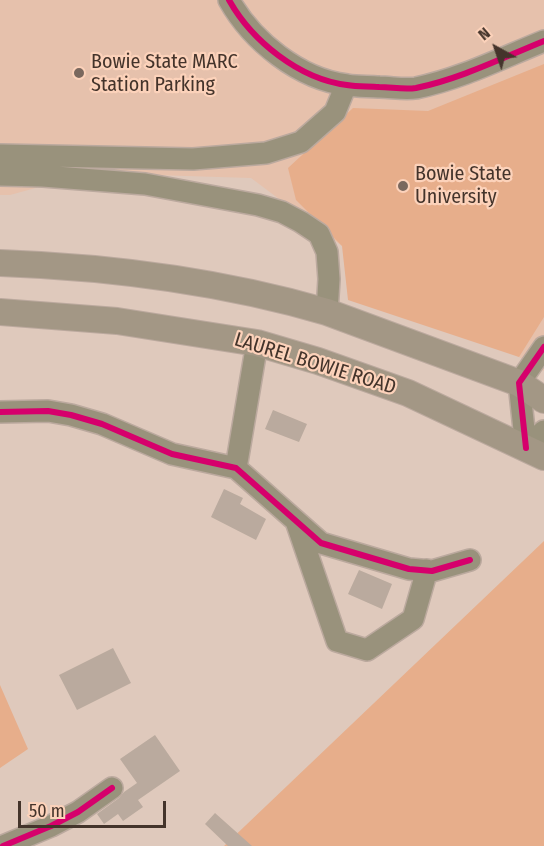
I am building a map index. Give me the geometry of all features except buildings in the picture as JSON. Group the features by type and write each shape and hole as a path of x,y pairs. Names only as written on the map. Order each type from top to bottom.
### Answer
{"main road":[{"path":"0,263 98,269 196,282 302,304 519,383 544,400"},
{"name":"LAUREL BOWIE ROAD","path":"0,312 117,321 257,343 318,361 408,393 538,445"}],"street":[{"path":"229,0 249,28 276,53 314,75 346,85 412,88 450,80 544,41"},
{"path":"0,155 193,159 266,153 301,142 334,112 346,85"},
{"path":"0,175 145,184 258,205 282,212 318,234 323,243 327,252 329,279 327,312"},
{"path":"236,468 257,343"},
{"path":"538,445 519,383 544,347"},
{"path":"0,412 48,411 71,415 102,424 172,454 236,468 321,543 409,569 432,571 470,560"},
{"path":"297,523 337,640 367,650 412,619 427,570"},
{"path":"3,846 78,812 112,788"}],"shaded area":[{"name":"Bowie State University","path":"0,0 544,0 544,371 488,340 342,246 251,178 90,173 10,195 0,195"},
{"path":"544,64 544,317 519,357 348,300 342,246 296,200 288,168 353,108 428,111"},
{"path":"544,541 544,846 224,846"},
{"path":"0,685 28,749 0,768"}],"cycle path":[{"path":"229,0 250,30 279,56 312,75 351,86 416,88 465,74 544,41"},
{"path":"526,448 519,383 544,347"},
{"path":"0,412 48,411 71,415 102,424 172,454 236,468 321,543 409,569 432,571 470,560"},
{"path":"3,846 78,812 112,788"}],"place":[{"name":"Bowie State MARC Station Parking","path":"79,73"},
{"name":"Bowie State University","path":"403,186"}]}
